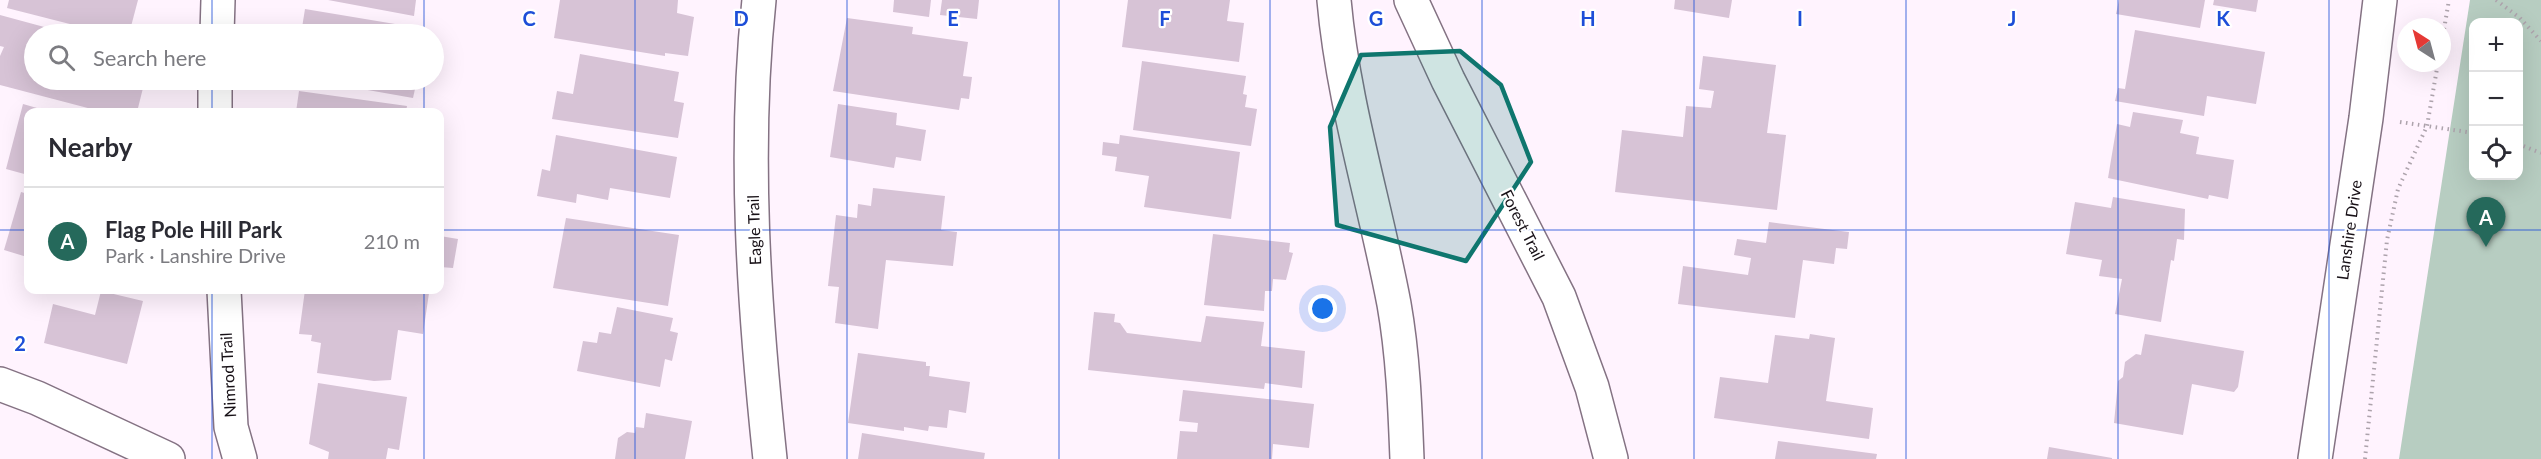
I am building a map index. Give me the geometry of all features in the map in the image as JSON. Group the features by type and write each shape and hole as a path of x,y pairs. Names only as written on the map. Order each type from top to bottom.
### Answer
{"street":[{"path":"217,24 218,0"},
{"name":"Eagle Trail","path":"759,0 751,139 758,340 770,459"},
{"path":"1334,0 1338,48 1394,306 1404,383 1407,459"},
{"name":"Forest Trail","path":"1411,0 1448,80 1559,297 1592,387 1611,459"},
{"name":"Lanshire Drive","path":"2315,459 2366,118 2380,0"},
{"path":"215,90 215,108"},
{"name":"Nimrod Trail","path":"224,294 231,427 240,459"},
{"path":"0,384 37,398 168,459"}],"path":[{"path":"2446,18 2449,0"},
{"path":"2496,0 2520,18 2541,41"},
{"path":"2365,459 2387,240 2398,189 2427,126 2436,72"},
{"path":"2366,118 2469,132"},
{"path":"2523,146 2541,153"}],"highlighted area":[{"path":"1460,51 1501,85 1531,162 1466,261 1337,225 1330,127 1361,55"}],"green space":[{"path":"2470,0 2541,0 2541,459 2399,459"}],"building":[{"path":"9,0 138,0 132,24 70,24 7,8"},
{"path":"328,0 416,0 414,16"},
{"path":"560,0 678,0 677,13 694,17 688,56 665,53 665,56 554,38"},
{"path":"894,0 931,0 929,17 893,12"},
{"path":"942,0 979,0 977,19 940,15"},
{"path":"1128,0 1230,0 1227,21 1244,23 1239,62 1122,47"},
{"path":"1675,0 1732,0 1729,18 1674,9"},
{"path":"2119,0 2205,0 2200,28 2116,14"},
{"path":"2214,0 2258,0 2256,12 2213,5"},
{"path":"305,9 395,24 303,24"},
{"path":"0,15 33,24 24,24 24,90 142,90 138,108 88,108 0,85 0,56 4,47 0,46"},
{"path":"847,18 913,27 912,34 968,42 963,76 972,77 969,99 961,98 959,110 833,91"},
{"path":"2135,30 2265,52 2256,104 2207,96 2204,116 2115,101 2118,88 2125,89"},
{"path":"580,54 679,72 674,101 684,103 678,138 552,119 557,91 573,94"},
{"path":"1703,56 1776,65 1767,133 1786,135 1777,210 1615,192 1622,130 1683,137 1686,106 1711,108 1714,91 1699,89"},
{"path":"1142,61 1246,76 1243,94 1247,95 1245,107 1257,109 1251,146 1133,130"},
{"path":"368,90 415,90 413,98"},
{"path":"299,91 407,106 407,108 297,108"},
{"path":"23,104 37,108 24,108 24,174 6,169"},
{"path":"838,104 897,113 896,125 926,130 921,161 896,157 894,168 830,157"},
{"path":"2133,112 2183,120 2180,133 2199,137 2196,154 2234,160 2228,199 2209,195 2208,199 2108,178 2117,124 2130,127"},
{"path":"556,135 677,157 670,198 610,188 608,200 577,194 576,203 537,196 542,169 550,171"},
{"path":"1120,135 1240,152 1231,219 1144,207 1149,176 1115,171 1117,157 1102,155 1103,142 1119,144"},
{"path":"873,188 945,196 941,230 957,232 953,266 886,260 878,329 835,323 839,287 828,286 836,215 857,218 858,204 871,206"},
{"path":"21,192 24,193 24,256 4,250"},
{"path":"2113,197 2185,209 2184,240 2177,239 2174,261 2171,260 2161,322 2115,314 2122,279 2099,276 2102,260 2066,254 2075,202 2111,208"},
{"path":"566,218 679,235 668,306 553,288"},
{"path":"1769,222 1849,232 1847,249 1836,248 1834,264 1803,260 1795,318 1678,304 1683,266 1748,275 1751,258 1734,255 1737,239 1766,243"},
{"path":"1213,234 1290,243 1289,252 1293,253 1286,280 1273,279 1272,291 1265,291 1264,311 1204,305"},
{"path":"444,237 458,239 453,268 444,267"},
{"path":"100,294 114,294 143,301 127,364 44,343 53,304 95,315"},
{"path":"304,294 429,294 423,334 398,330 391,380 374,381 317,373 321,343 311,341 312,335 299,334"},
{"path":"617,307 673,318 670,331 678,333 672,361 665,359 660,387 577,371 583,341 597,343 599,332 611,334"},
{"path":"1094,312 1115,314 1114,322 1120,323 1127,333 1201,342 1206,316 1264,322 1261,346 1305,351 1302,388 1265,383 1264,389 1088,370"},
{"path":"1810,334 1835,338 1826,401 1873,408 1869,439 1714,418 1720,377 1768,383 1775,335 1809,339"},
{"path":"2145,334 2244,351 2238,387 2234,392 2192,384 2183,435 2114,423 2118,381 2123,377 2125,362 2136,354 2141,355"},
{"path":"858,353 926,362 926,366 930,366 929,376 970,382 966,413 949,410 947,428 929,426 928,431 904,427 904,431 848,423"},
{"path":"318,383 407,397 399,450 388,448 386,459 328,459 329,452 309,444"},
{"path":"1183,390 1314,404 1309,448 1273,444 1272,459 1177,459 1180,431 1197,432 1198,423 1179,421"},
{"path":"646,413 692,421 685,459 615,459 618,438 627,432 635,433 636,427 644,428"},
{"path":"862,433 985,453 984,459 858,459"},
{"path":"1778,441 1877,454 1876,459 1775,459"},
{"path":"2049,447 2112,458 2112,459 2047,459"}],"place":[{"name":"Flag Pole Hill Park","path":"2486,247"}]}
